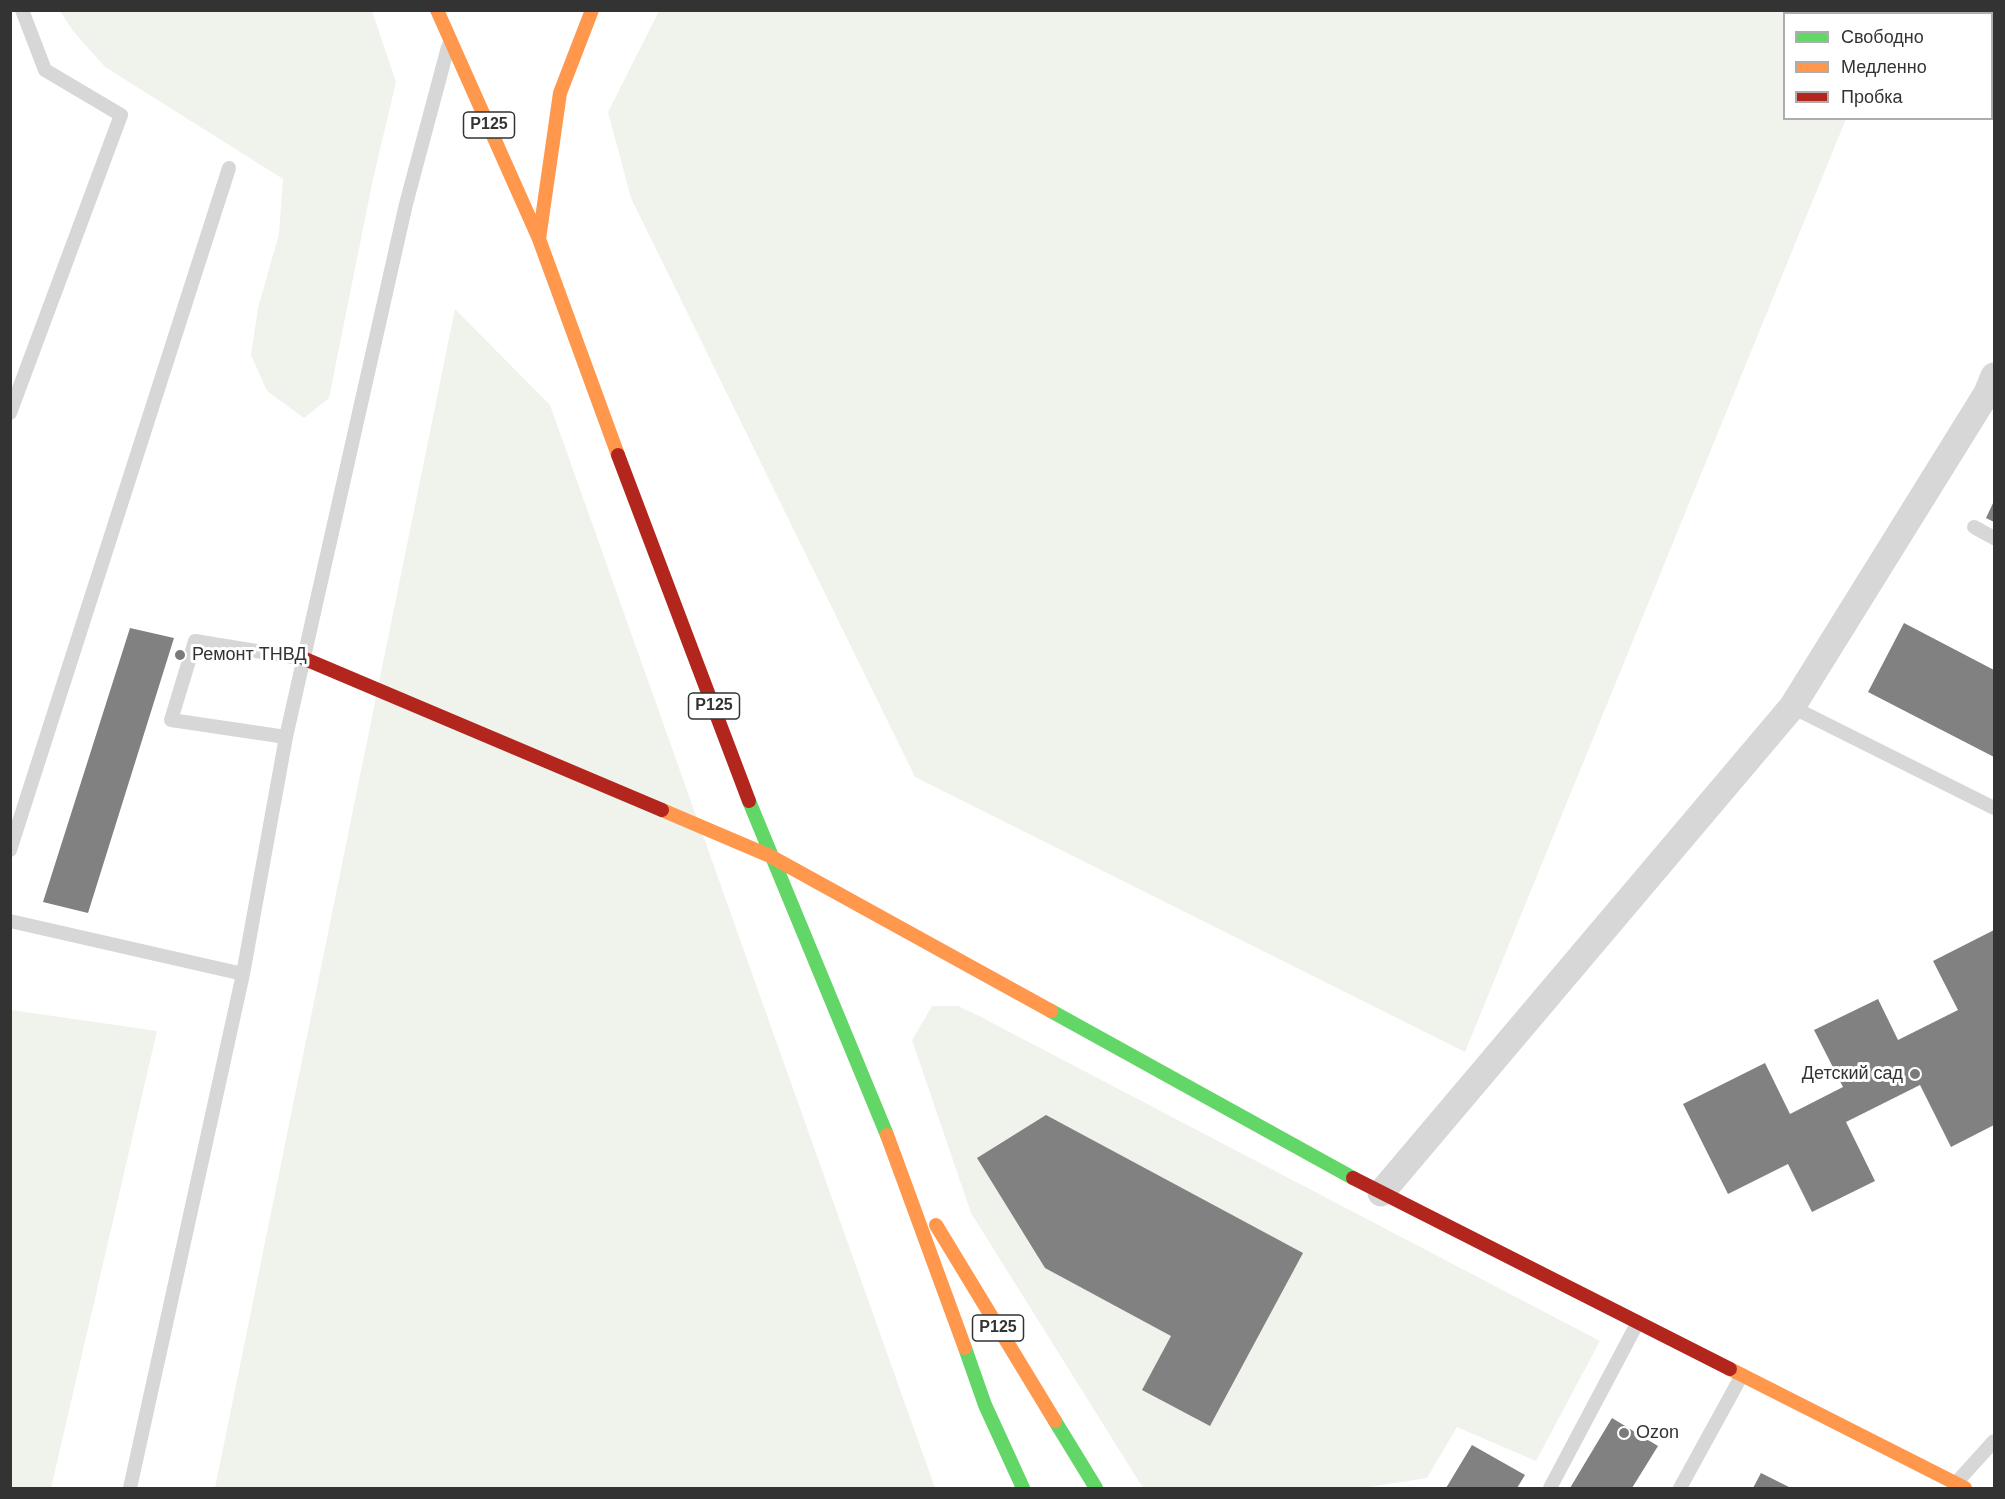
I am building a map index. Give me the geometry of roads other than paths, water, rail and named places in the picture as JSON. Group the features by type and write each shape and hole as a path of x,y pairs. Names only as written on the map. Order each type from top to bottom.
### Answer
{"main road":[{"name":"Р125","path":"437,10 539,239 567,321 770,856 901,1167 985,1404 1023,1488"},
{"name":"Р125","path":"539,239 560,93 592,10"},
{"path":"305,659 770,856 1381,1193 1961,1486"},
{"name":"Р125","path":"901,1167 1096,1488"}],"street":[{"path":"1381,1193 1792,707 1992,386"}],"lane":[{"path":"10,413 121,115 45,70 22,10"},
{"path":"130,1488 243,974 286,737 406,204 450,36"},
{"path":"10,850 229,168"},
{"path":"1974,527 1995,538"},
{"path":"286,737 171,720 195,640 305,659"},
{"path":"1792,707 1995,808"},
{"path":"10,921 243,974"},
{"path":"1550,1488 1638,1323"},
{"path":"1680,1488 1742,1375"},
{"path":"1961,1486 1995,1441"}],"place":[{"name":"Ремонт ТНВД","path":"180,655"},
{"name":"Детский сад","path":"1915,1074"},
{"name":"Ozon","path":"1624,1433"}]}
